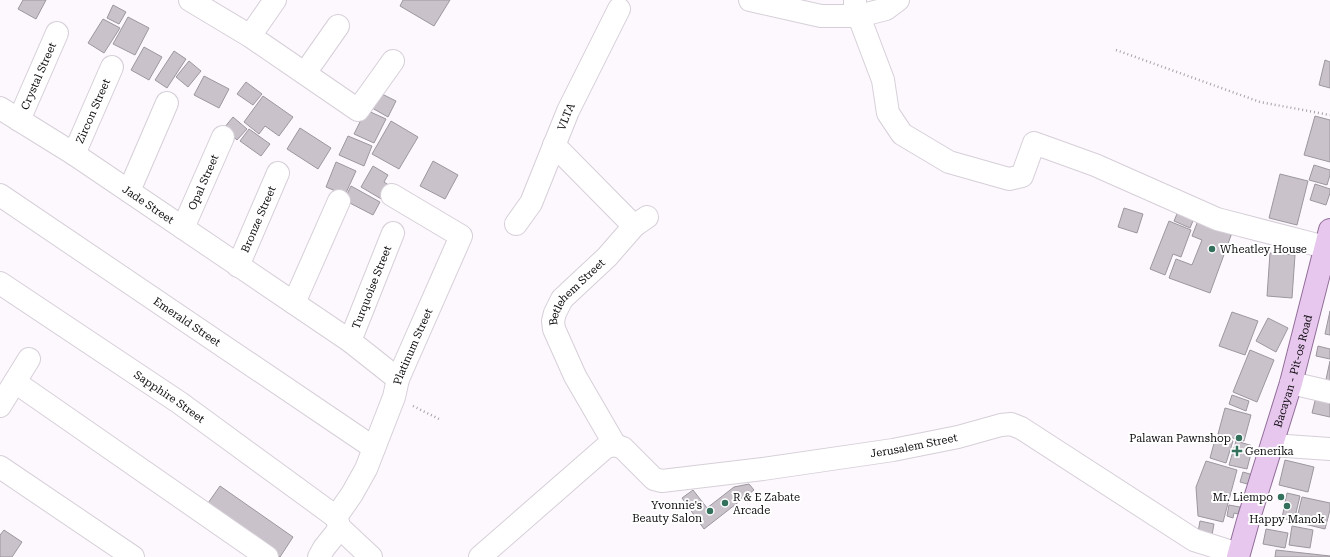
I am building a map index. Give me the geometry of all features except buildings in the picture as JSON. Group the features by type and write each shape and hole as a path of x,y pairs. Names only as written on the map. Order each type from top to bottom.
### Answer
{"main road":[{"name":"Bacayan - Pit-os Road","path":"1238,556 1291,383 1328,238"}],"street":[{"path":"250,36 275,0"},
{"path":"758,1 821,16 857,8 886,9 898,0"},
{"path":"195,1 250,36 358,110 393,61"},
{"path":"857,8 883,80 888,113 902,134 949,162 1009,179 1022,176 1034,143 1095,165 1217,219 1328,238"},
{"name":"VLTA","path":"516,224 531,203 568,111 619,9"},
{"path":"305,74 338,26"},
{"name":"Crystal Street","path":"19,120 56,33"},
{"name":"Zircon Street","path":"74,154 112,67"},
{"path":"129,191 166,103"},
{"name":"Jade Street","path":"0,108 74,154 350,341 396,388"},
{"name":"Opal Street","path":"183,228 223,137"},
{"name":"Betlehem Street","path":"554,145 641,222 562,300 555,313 553,321 554,329 575,376 615,445"},
{"name":"Bronze Street","path":"238,266 278,173"},
{"name":"Emerald Street","path":"0,195 374,448"},
{"name":"Platinum Street","path":"319,557 366,469 396,388 461,236 392,195"},
{"path":"294,303 338,201"},
{"name":"Turquoise Street","path":"350,341 393,233"},
{"name":"Sapphire Street","path":"0,283 180,403 338,523 371,557"},
{"path":"0,406 29,359"},
{"path":"15,382 267,557"},
{"path":"1291,383 1330,392"},
{"name":"Jerusalem Street","path":"615,445 623,448 654,479 662,481 763,469 893,450 958,437 1001,425 1011,424 1021,428 1194,540 1238,556"},
{"path":"480,557 606,448 615,445"},
{"path":"1272,445 1330,448"},
{"path":"0,467 133,557"}],"path":[{"path":"1116,50 1260,102 1330,115"},
{"path":"396,388 439,419"}],"place":[{"name":"Wheatley House","path":"1212,249"},
{"name":"Palawan Pawnshop","path":"1239,438"},
{"name":"Generika","path":"1237,451"},
{"name":"Mr. Liempo","path":"1281,497"},
{"name":"R & E Zabate Arcade","path":"725,503"},
{"name":"Happy Manok","path":"1287,506"},
{"name":"Yvonnie's Beauty Salon","path":"710,511"}]}
